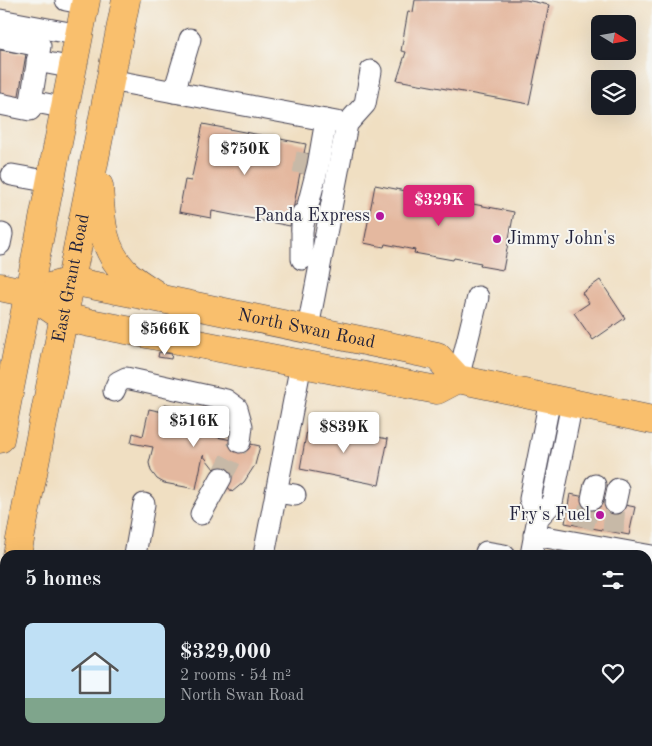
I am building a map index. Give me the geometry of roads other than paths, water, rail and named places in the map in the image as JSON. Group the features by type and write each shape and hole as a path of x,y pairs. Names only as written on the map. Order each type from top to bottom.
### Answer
{"main road":[{"name":"East Grant Road","path":"18,550 126,0"},
{"path":"0,439 80,36 79,1"},
{"path":"97,149 101,221 105,241 124,271 162,299"},
{"name":"North Swan Road","path":"0,287 28,293 64,318 437,390 458,379 437,356 308,328 71,281 28,293"},
{"path":"458,379 639,418"}],"lane":[{"path":"0,20 80,36"},
{"path":"0,38 40,46 30,110 0,104"},
{"path":"174,92 190,39"},
{"path":"38,61 74,68"},
{"path":"308,328 347,124 365,104 370,71"},
{"path":"110,80 347,124"},
{"path":"31,101 66,108"},
{"path":"302,259 305,163 320,119"},
{"path":"302,228 318,166 320,119"},
{"path":"12,175 50,182"},
{"path":"458,379 478,297"},
{"path":"266,550 285,494 301,364"},
{"path":"114,391 118,382 126,378 226,400 237,408 242,426 240,442"},
{"path":"561,401 530,499 534,536 582,535 612,540 637,550"},
{"path":"639,418 652,425"},
{"path":"201,514 221,478"},
{"path":"135,550 144,504"}],"tunnel":[{"path":"303,174 307,153"},
{"path":"221,478 240,442"},
{"path":"583,527 592,499"},
{"path":"613,532 615,503"}],"place":[{"name":"Panda Express","path":"380,216"},
{"name":"Jimmy John's","path":"497,239"},
{"name":"Fry's Fuel","path":"600,515"}]}
